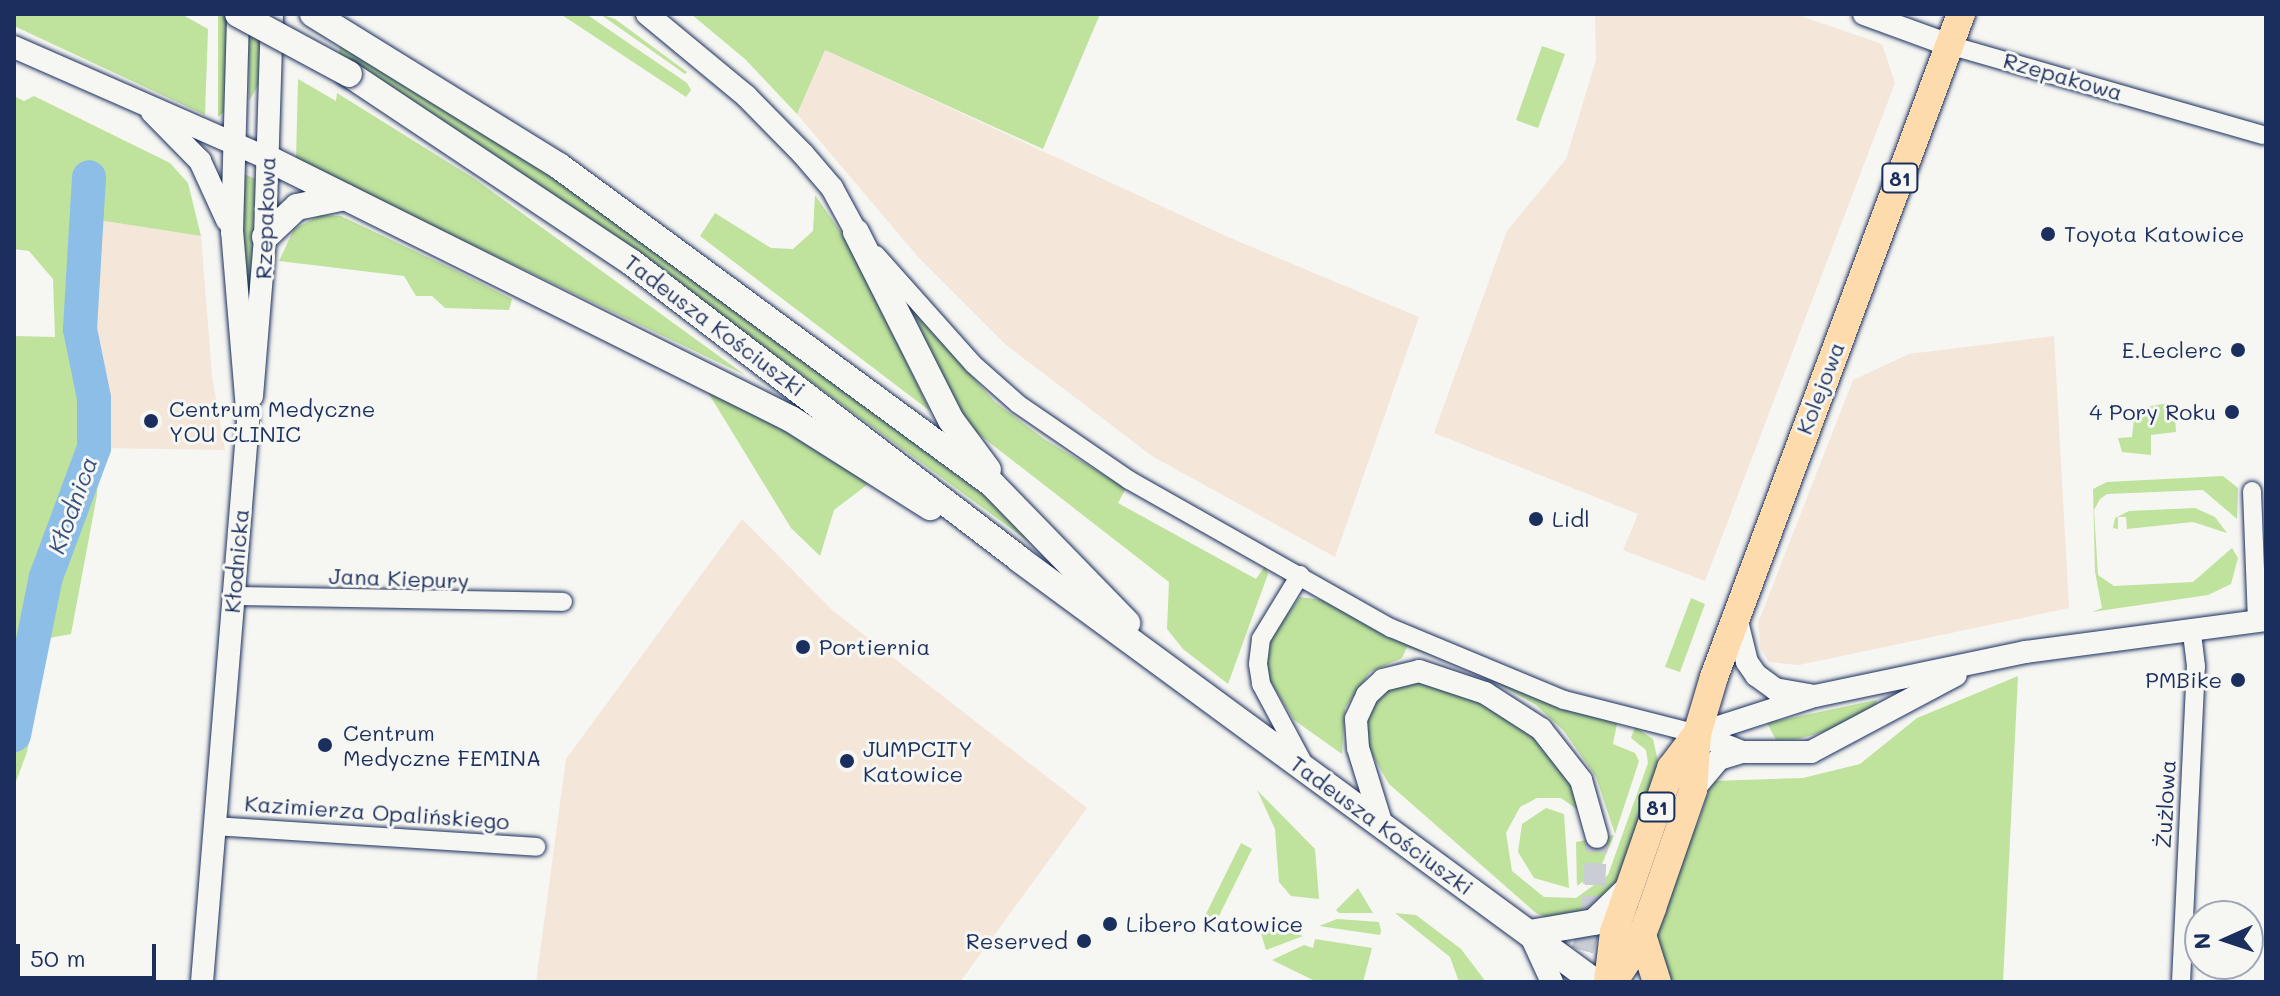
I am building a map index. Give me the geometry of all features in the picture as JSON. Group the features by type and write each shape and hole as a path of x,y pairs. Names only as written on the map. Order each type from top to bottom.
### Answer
{"main road":[{"name":"Tadeusza Kościuszki","path":"238,14 349,74 631,262 1019,559 1307,770 1380,819 1595,982"},
{"name":"Tadeusza Kościuszki","path":"313,14 349,33 604,198 992,484 1029,518 1170,668"},
{"name":"81","path":"1949,45 1961,14"},
{"name":"Kolejowa","path":"1611,982 1642,935 1693,790 1697,734 1736,615 1949,45"},
{"path":"267,158 791,419 1019,559"},
{"path":"265,237 297,207 345,197"},
{"path":"856,232 951,420 1029,518"},
{"name":"Kolejowa","path":"1611,982 1614,932 1671,768 1697,734"},
{"path":"1530,933 1594,922 1630,887"},
{"path":"1642,935 1657,982"}],"street":[{"name":"Rzepakowa","path":"233,140 238,14"},
{"name":"Rzepakowa","path":"248,421 265,237 272,14"},
{"path":"647,14 746,96 803,154 832,188 856,232 973,364 1018,404 1129,480 1391,628 1538,689 1697,734 1742,752 1787,756 1823,749 1972,667"},
{"name":"Rzepakowa","path":"1864,14 1949,45 2263,135"},
{"path":"14,47 233,140 267,158"},
{"path":"142,103 200,161 232,232"},
{"name":"Kłodnicka","path":"202,982 248,421 232,232 233,140"},
{"path":"1697,734 1815,696 1972,667 2026,652 2261,621 2250,541 2252,491"},
{"path":"1300,575 1261,639 1258,664 1261,684 1307,770"},
{"name":"Jana Kiepury","path":"233,596 563,602"},
{"path":"1736,615 1747,662 1764,683 1815,696"},
{"name":"Żużlowa","path":"2181,982 2196,666 2191,628"},
{"path":"1380,819 1358,748 1356,719 1367,695 1383,680 1419,671 1485,693 1541,729 1581,780 1597,837"},
{"path":"1693,790 1719,759 1742,752"},
{"name":"Kazimierza Opalińskiego","path":"215,826 536,847"},
{"path":"1530,933 1552,982"}],"shaded area":[{"path":"1595,14 1795,14 1882,44 1895,83 1705,581 1623,550 1638,514 1434,433 1507,231 1566,159 1596,60"},
{"path":"825,50 1228,237 1419,317 1335,557 1152,456 1005,344 919,258 797,114"},
{"path":"98,220 201,236 212,376 225,450 98,448 99,403 91,339"},
{"path":"2054,336 2069,608 1799,665 1769,662 1761,649 1758,623 1853,380 1909,354"},
{"path":"742,519 832,610 1087,808 960,982 536,982 566,759"}],"green space":[{"path":"14,14 181,14 208,29 205,115 14,26"},
{"path":"218,14 228,14 224,112 218,117"},
{"path":"248,14 261,14 259,84 249,101"},
{"path":"586,14 687,83 691,90 686,97 562,15"},
{"path":"600,14 615,19 687,72 685,74"},
{"path":"691,14 1100,14 1043,149 825,50 797,114 745,59"},
{"path":"341,42 531,162 691,276 989,499 1036,547 594,222 338,56"},
{"path":"1542,46 1565,54 1538,128 1516,120"},
{"path":"298,79 336,101 337,93 475,179 745,375 296,161"},
{"path":"14,96 24,101 34,96 170,163 188,183 201,236 98,220 91,339 99,403 97,495 71,634 49,638 27,752 14,787 14,336 55,337 53,279 29,251 14,249"},
{"path":"241,173 256,179 251,292 245,298"},
{"path":"815,195 854,251 930,411 700,236 715,213 771,248 793,249 813,231"},
{"path":"321,215 341,216 457,271 512,299 509,310 445,308 432,296 416,296 404,276 279,261 294,229"},
{"path":"912,310 995,402 1044,439 1126,488 1118,503 1256,579 1265,566 1268,574 1228,684 1183,649 1167,629 1169,582 958,418"},
{"path":"701,381 872,481 834,510 820,556 791,528"},
{"path":"2174,402 2176,432 2151,435 2151,455 2122,452 2118,438 2132,437 2135,409"},
{"path":"2223,476 2238,488 2237,519 2203,490 2107,494 2100,499 2094,510 2098,575 2114,586 2193,582 2232,548 2238,558 2231,584 2208,595 2092,612 2102,608 2095,572 2093,489 2107,482"},
{"path":"2195,508 2215,517 2227,533 2193,522 2127,529 2126,517 2118,517 2118,529 2113,528 2115,518 2129,511"},
{"path":"1300,597 1324,600 1566,709 1617,723 1613,744 1635,753 1639,761 1615,834 1596,777 1564,731 1536,705 1468,667 1407,647 1402,658 1370,672 1345,708 1342,754 1294,720 1266,674 1268,641"},
{"path":"1691,598 1705,604 1680,672 1665,667"},
{"path":"2018,676 2003,982 1669,982 1655,932 1689,820 1697,826 1712,781 1803,778 1860,764 1917,718"},
{"path":"1405,682 1435,683 1486,703 1537,736 1568,774 1582,813 1561,798 1537,798 1520,807 1506,833 1512,871 1544,897 1576,898 1608,875 1648,763 1646,750 1631,738 1635,727 1653,739 1659,766 1621,880 1603,908 1546,917 1536,913 1389,784 1366,744 1366,712 1381,692"},
{"path":"1876,700 1877,705 1830,730 1798,739 1776,740 1767,723"},
{"path":"1257,790 1315,849 1319,899 1291,896 1279,882 1275,829"},
{"path":"1546,808 1564,814 1569,888 1534,878 1518,852 1522,824"},
{"path":"1614,835 1600,869 1577,886 1576,842"},
{"path":"1241,843 1252,849 1215,924 1204,918"},
{"path":"1358,888 1373,913 1339,913 1336,910"},
{"path":"1395,913 1416,915 1461,949 1486,982 1459,982 1450,957"},
{"path":"1337,919 1379,922 1380,935 1319,926"},
{"path":"1272,924 1303,936 1266,950 1260,930"},
{"path":"1315,939 1372,948 1363,982 1317,982 1272,960 1304,945 1313,948"}],"waterway":[{"name":"Kłodnica","path":"14,735 46,577 94,448 94,398 80,329 89,177"}],"tunnel":[{"path":"1573,982 1592,918 1597,837"}],"place":[{"name":"Toyota Katowice","path":"2048,234"},
{"name":"E.Leclerc","path":"2238,350"},
{"name":"4 Pory Roku","path":"2232,412"},
{"name":"Centrum Medyczne YOU CLINIC","path":"151,421"},
{"name":"Lidl","path":"1536,519"},
{"name":"Portiernia","path":"803,647"},
{"name":"PMBike","path":"2238,680"},
{"name":"Centrum Medyczne FEMINA","path":"325,745"},
{"name":"JUMPCITY Katowice","path":"847,761"},
{"name":"Libero Katowice","path":"1110,924"},
{"name":"Reserved","path":"1084,941"}]}
